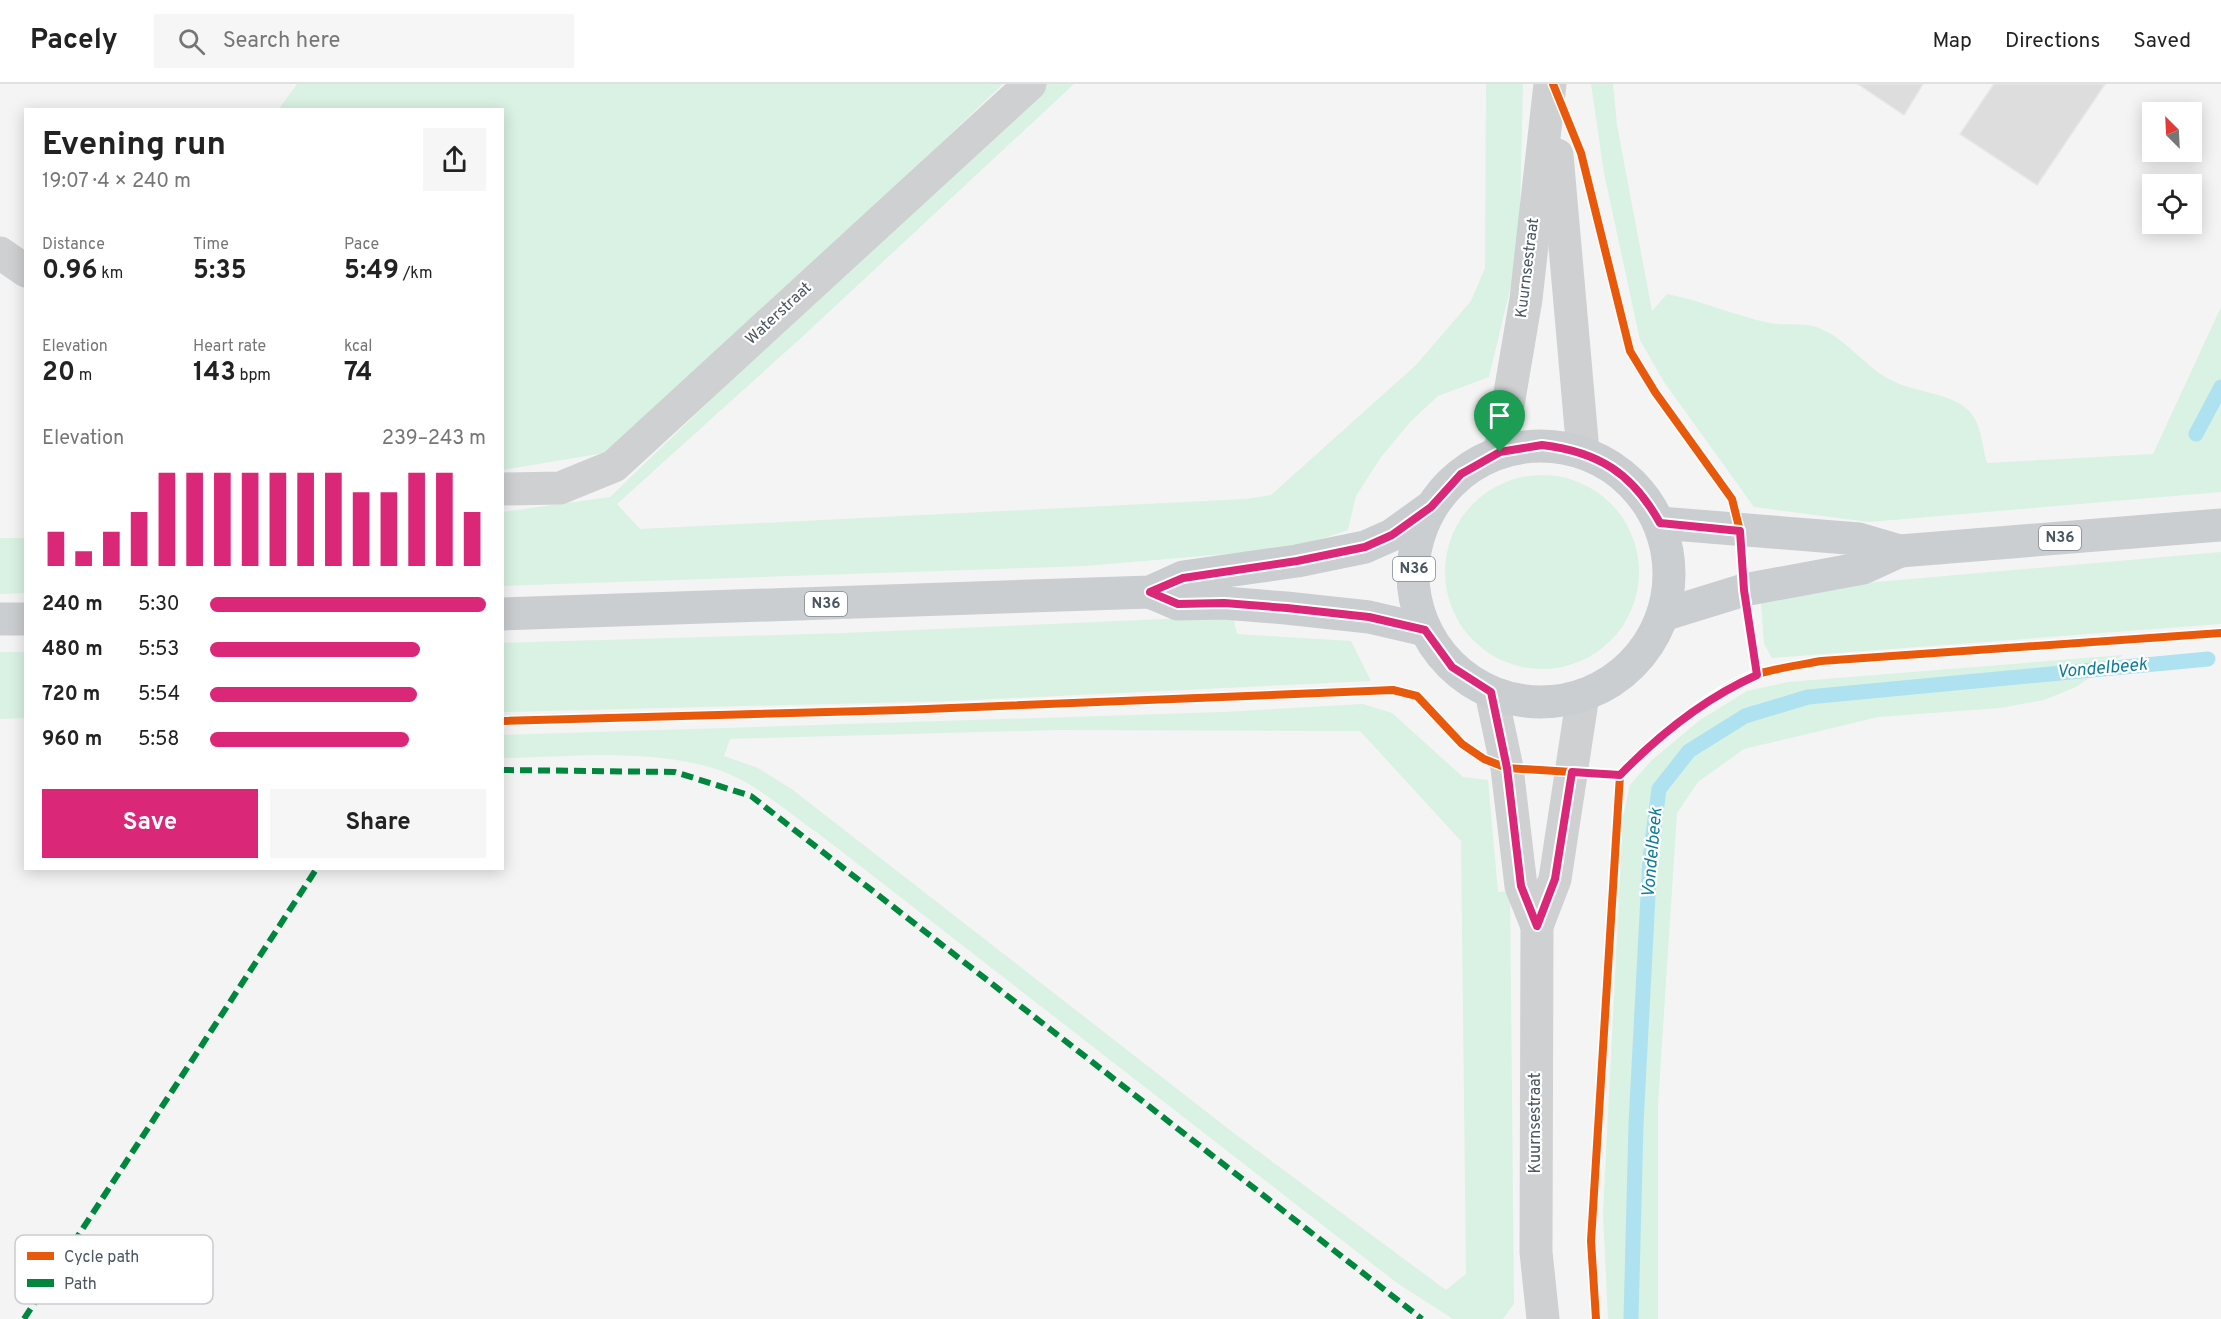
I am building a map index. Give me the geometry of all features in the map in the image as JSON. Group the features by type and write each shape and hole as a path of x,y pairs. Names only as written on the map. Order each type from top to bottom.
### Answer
{"main road":[{"name":"N36","path":"504,614 1150,592 1183,578 1297,561 1365,547 1392,535 1431,507 1461,474 1500,452 1542,445 1583,452 1608,464 1629,480 1647,500 1660,523 1668,553 1670,585 1663,615 1645,649 1618,677 1583,695 1537,703 1491,692 1452,667 1425,630 1413,589 1415,546 1431,507"},
{"name":"N36","path":"1660,523 1859,540 1900,551 2221,525"},
{"name":"N36","path":"1663,615 1744,590 1863,568 1900,551"},
{"name":"N36","path":"1150,592 1178,604 1224,603 1298,609 1369,617 1425,630"},
{"path":"0,619 24,619"}],"street":[{"name":"Waterstraat","path":"504,489 560,488 614,466 1030,84"},
{"name":"Kuurnsestraat","path":"1500,452 1526,299 1551,84"},
{"name":"Kuurnsestraat","path":"1551,84 1583,452"},
{"path":"0,253 24,270"},
{"name":"Kuurnsestraat","path":"1491,692 1507,768 1521,886 1537,926"},
{"name":"Kuurnsestraat","path":"1543,1319 1536,1251 1537,926 1555,879 1583,695"}],"green space":[{"path":"297,84 1003,84 670,401 604,453 504,470 504,108 279,108"},
{"path":"1046,84 1074,84 802,337 617,504 640,529 1246,499 1271,495 1416,365 1471,301 1485,268 1486,84 1523,84 1519,252 1489,377 1438,396 1411,421 1381,457 1356,496 1348,530 1294,548 1085,566 504,586 504,512 610,497 918,200"},
{"path":"1591,84 1613,84 1617,125 1652,311 1667,294 1769,323 1819,328 1830,333 1883,376 1902,385 1943,396 1969,411 1977,422 1987,463 2153,454 2221,307 2221,492 1869,522 1754,507 1664,382 1640,340 1604,173"},
{"path":"1542,475 1570,479 1588,487 1603,497 1617,511 1635,544 1639,572 1635,600 1627,618 1617,633 1603,647 1570,665 1542,669 1514,665 1496,657 1481,647 1467,633 1449,600 1445,572 1449,544 1457,526 1467,511 1481,497 1514,479"},
{"path":"0,538 24,538 24,593 0,594"},
{"path":"2221,552 2221,624 1772,658 1764,644 1761,603 1876,582"},
{"path":"1233,616 1237,634 1351,641 1371,681 952,701 504,712 504,643 844,633"},
{"path":"0,652 24,652 24,718 0,719"},
{"path":"2123,655 2076,687 2044,700 2000,708 1878,717 1744,749 1698,782 1677,813 1658,1104 1658,1319 1608,1319 1603,1214 1623,817 1630,785 1652,760 1700,720 1747,691 1788,682"},
{"path":"1363,704 1392,713 1463,777 1488,780 1498,892 1510,891 1514,1304 1503,1319 1453,1319 1397,1283 823,837 749,784 722,771 661,758 596,755 504,758 504,735 1224,712","holes":["1058,730 1360,731 1461,841 1466,1274 1446,1290 1235,1134 793,790 758,768 724,756 730,739"]}],"building":[{"path":"1858,84 1923,84 1904,115"},
{"path":"1994,84 2105,84 2037,185 1960,134"}],"waterway":[{"name":"Vondelbeek","path":"2196,434 2221,387"},
{"name":"Vondelbeek","path":"1631,1319 1636,1124 1650,858 1659,789 1689,751 1745,716 1808,697 2208,659"}],"marked path":[{"path":"504,770 675,772 751,796 1422,1319"},
{"path":"79,1235 316,870"},
{"path":"24,1319 34,1304"}],"cycle path":[{"path":"1553,84 1581,153 1630,351 1655,392 1732,499 1740,531 1744,590 1757,675"},
{"path":"1596,1319 1591,1241 1620,775 1684,718 1722,691 1757,674 1781,668 1821,661 2221,633"},
{"path":"504,721 902,710 1393,690 1417,696 1462,744 1484,759 1507,768 1620,775"}],"route":[{"path":"1542,445 1583,452 1608,464 1629,480 1647,500 1660,523 1740,531 1744,590 1757,675 1742,681 1694,711 1644,750 1620,775 1572,772 1555,879 1537,926 1521,886 1507,768 1491,692 1452,667 1425,630 1369,617 1287,608 1224,603 1178,604 1150,592 1183,578 1297,561 1365,547 1392,535 1431,507 1461,474 1500,452 1542,445"}]}
